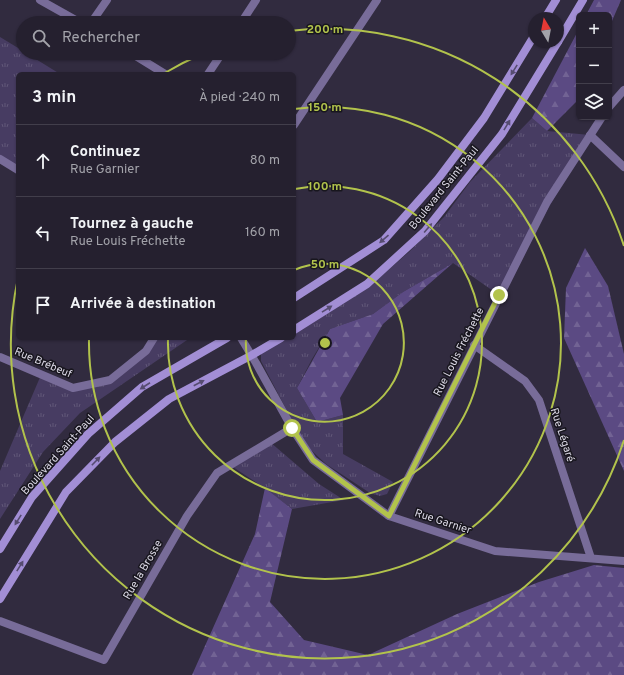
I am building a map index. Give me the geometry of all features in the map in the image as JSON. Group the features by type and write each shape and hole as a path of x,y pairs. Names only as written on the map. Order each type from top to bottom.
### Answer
{"main road":[{"path":"549,12 556,0"},
{"name":"Boulevard Saint-Paul","path":"564,32 584,0"},
{"name":"Boulevard Saint-Paul","path":"296,297 384,240 438,179 484,118 528,46"},
{"name":"Boulevard Saint-Paul","path":"296,329 367,284 425,232 502,134 554,48"},
{"name":"Boulevard Saint-Paul","path":"0,548 32,497 88,434 142,387 224,340"},
{"path":"0,599 66,492 114,442 170,399 278,340"}],"street":[{"path":"40,0 69,16"},
{"path":"96,16 107,0"},
{"path":"246,16 256,0"},
{"path":"296,122 376,0"},
{"path":"142,60 162,72"},
{"path":"209,72 217,60"},
{"path":"612,104 624,90"},
{"name":"Rue Louis Fréchette","path":"389,516 547,202 600,120"},
{"path":"590,134 624,167"},
{"path":"0,158 16,169"},
{"name":"Rue Brébeuf","path":"0,357 73,388 110,380 146,351 153,340"},
{"name":"Rue Garnier","path":"242,340 292,428 313,460 389,516 495,551 624,561"},
{"name":"Rue Légaré","path":"474,345 524,381 539,400 591,558"},
{"name":"Rue la Brosse","path":"0,621 104,660 187,516 217,473 292,428"}],"green space":[{"path":"594,0 621,0 612,21 612,12 588,12"},
{"path":"576,35 576,102 547,131 532,118"},
{"path":"0,37 16,47 16,60 37,60 57,72 16,72 16,167 14,170 0,162"},
{"path":"532,118 547,131 590,135 499,295 453,263 403,292 373,314 330,329 297,388 317,422 343,415 343,454 393,482 387,494 380,496 370,493 326,464 311,450 295,426 261,361 261,352 280,340 296,340 296,331 372,284 409,252 444,217 470,182"},
{"path":"585,248 608,286 624,354 624,471 564,338 566,288"},
{"path":"453,263 383,324 340,398 343,415 317,422 297,388 330,329 373,314 403,292"},
{"path":"152,340 187,340 80,413 43,452 0,519 0,471 41,375 73,388 110,380"},
{"path":"270,442 319,484 344,500 292,509 233,467"},
{"path":"265,488 292,509 270,602 304,640 368,655 457,614 539,582 594,565 624,568 624,675 192,675 255,534"}],"route":[{"path":"292,428 313,460 389,516 499,295"}]}
